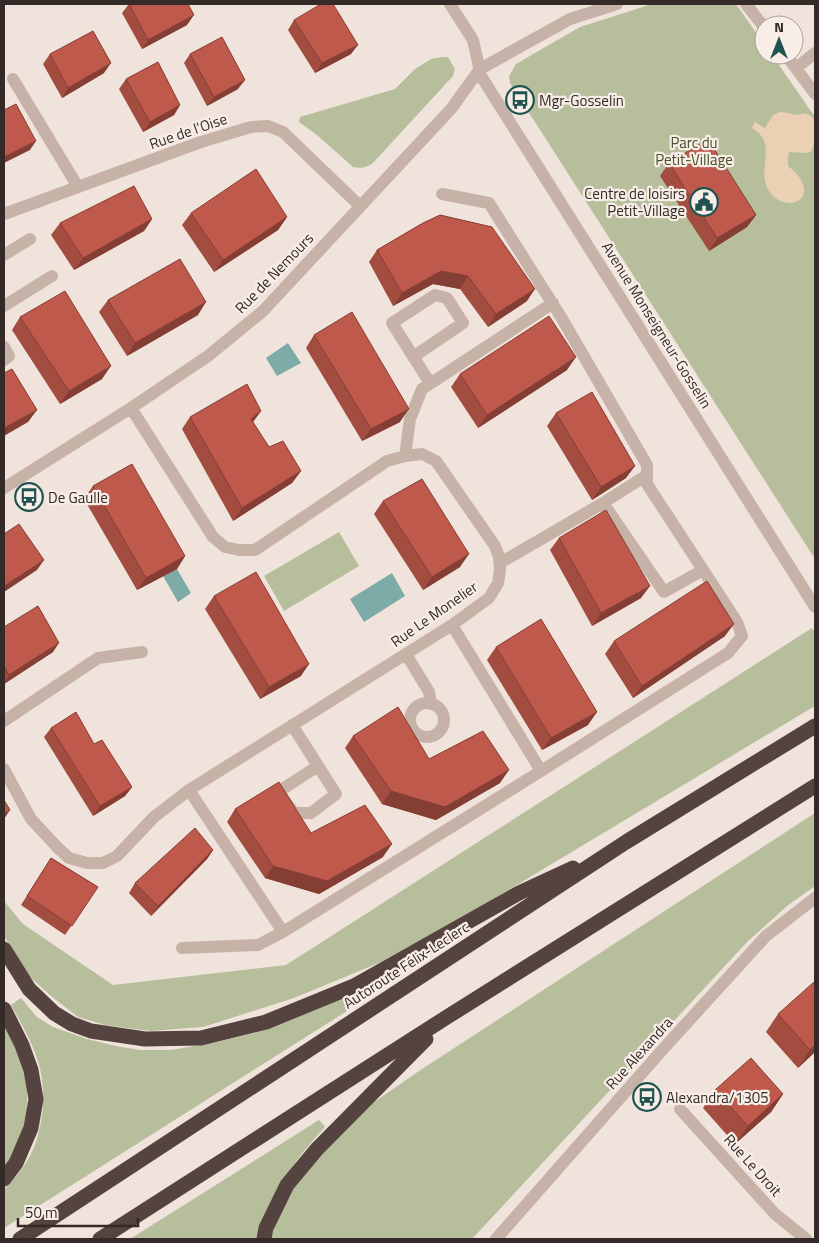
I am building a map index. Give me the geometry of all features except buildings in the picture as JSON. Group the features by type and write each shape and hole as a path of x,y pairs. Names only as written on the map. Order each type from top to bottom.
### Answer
{"highway":[{"name":"Autoroute Félix-Leclerc","path":"20,1239 626,842 813,727"},
{"path":"100,1239 447,1017 815,786"},
{"path":"4,950 29,989 54,1013 72,1024 91,1031 145,1039 201,1038 266,1022 354,986 519,893 626,842"},
{"path":"4,1009 22,1045 36,1099 30,1128 16,1163 4,1179"},
{"path":"264,1239 266,1228 287,1186 317,1149 447,1017"}],"street":[{"name":"Avenue Monseigneur-Gosselin","path":"450,4 473,40 481,76 815,607"},
{"path":"480,69 570,18 617,4"},
{"path":"746,4 755,15"},
{"path":"796,68 815,53"},
{"path":"794,65 815,94"},
{"name":"Rue de Nemours","path":"4,488 208,356 263,311 451,110 480,69"},
{"path":"13,79 78,187"},
{"name":"Rue de l'Oise","path":"4,214 201,142 251,127 268,126 283,132 360,206"},
{"path":"182,948 258,945 283,932 728,653 742,636 737,622 647,484 646,465 553,303 489,202 442,194"},
{"path":"4,255 30,239"},
{"path":"4,306 52,276"},
{"path":"413,357 463,324 446,298 435,295 392,323 413,357 430,383"},
{"path":"405,456 410,419 422,389 553,303"},
{"path":"4,347 9,356 4,360"},
{"path":"130,408 213,537 225,547 239,550 255,550 386,461 405,456 422,454 436,461 495,546 500,563 603,504 647,475"},
{"path":"603,504 664,592 703,570"},
{"name":"Rue Le Monelier","path":"4,769 31,818 58,848 69,858 87,863 103,863 117,856 154,818 189,790 452,625 489,598 498,583 500,563"},
{"path":"452,625 541,771"},
{"path":"4,721 98,658 142,652"},
{"path":"406,654 429,692 431,704"},
{"path":"292,726 318,766"},
{"path":"189,790 283,932"},
{"name":"Rue Alexandra","path":"496,1239 664,1048 766,936 815,898"},
{"name":"Rue Le Droit","path":"680,1109 775,1214 806,1239"}],"green space":[{"name":"Parc du Petit-Village","path":"652,4 736,4 754,30 754,65 779,65 815,117 815,559 510,83 509,76 516,64 580,27"},
{"path":"448,57 455,69 453,76 370,165 358,168 353,167 317,135 299,122 300,117 395,89 415,69 431,59"},
{"path":"339,532 359,566 284,611 264,576"},
{"path":"812,628 815,633 815,706 460,919 381,962 294,998 203,1027 151,1031 105,1025 78,1017 51,996 29,976 4,936 4,901 23,924 113,985 286,965"},
{"path":"815,813 815,886 787,906 748,941 472,1239 271,1239 276,1222 292,1191 314,1159 357,1114 419,1071"},
{"path":"21,998 37,1017 53,1027 87,1039 140,1050 171,1050 255,1033 343,998 347,1011 4,1228 4,1190 30,1156 35,1145 43,1109 43,1084 38,1061 11,1005"},
{"path":"4,1023 13,1038 28,1081 26,1124 14,1156 4,1170"},
{"path":"319,1120 325,1127 287,1175 271,1204 258,1239 130,1239"}],"sand":[{"path":"780,112 796,115 808,114 815,120 815,140 812,151 806,153 789,152 788,166 801,179 804,191 800,200 790,203 774,197 767,188 764,170 765,143 761,135 752,128 755,122 765,128 773,115"}],"water":[{"path":"288,343 301,363 277,376 266,358"},
{"path":"177,569 191,593 178,602 163,576"},
{"path":"392,573 405,596 364,622 350,599"}],"place":[{"name":"Mgr-Gosselin","path":"520,100"},
{"name":"Centre de loisirs Petit-Village","path":"704,202"},
{"name":"De Gaulle","path":"29,497"},
{"name":"Alexandra/1305","path":"647,1097"}]}
